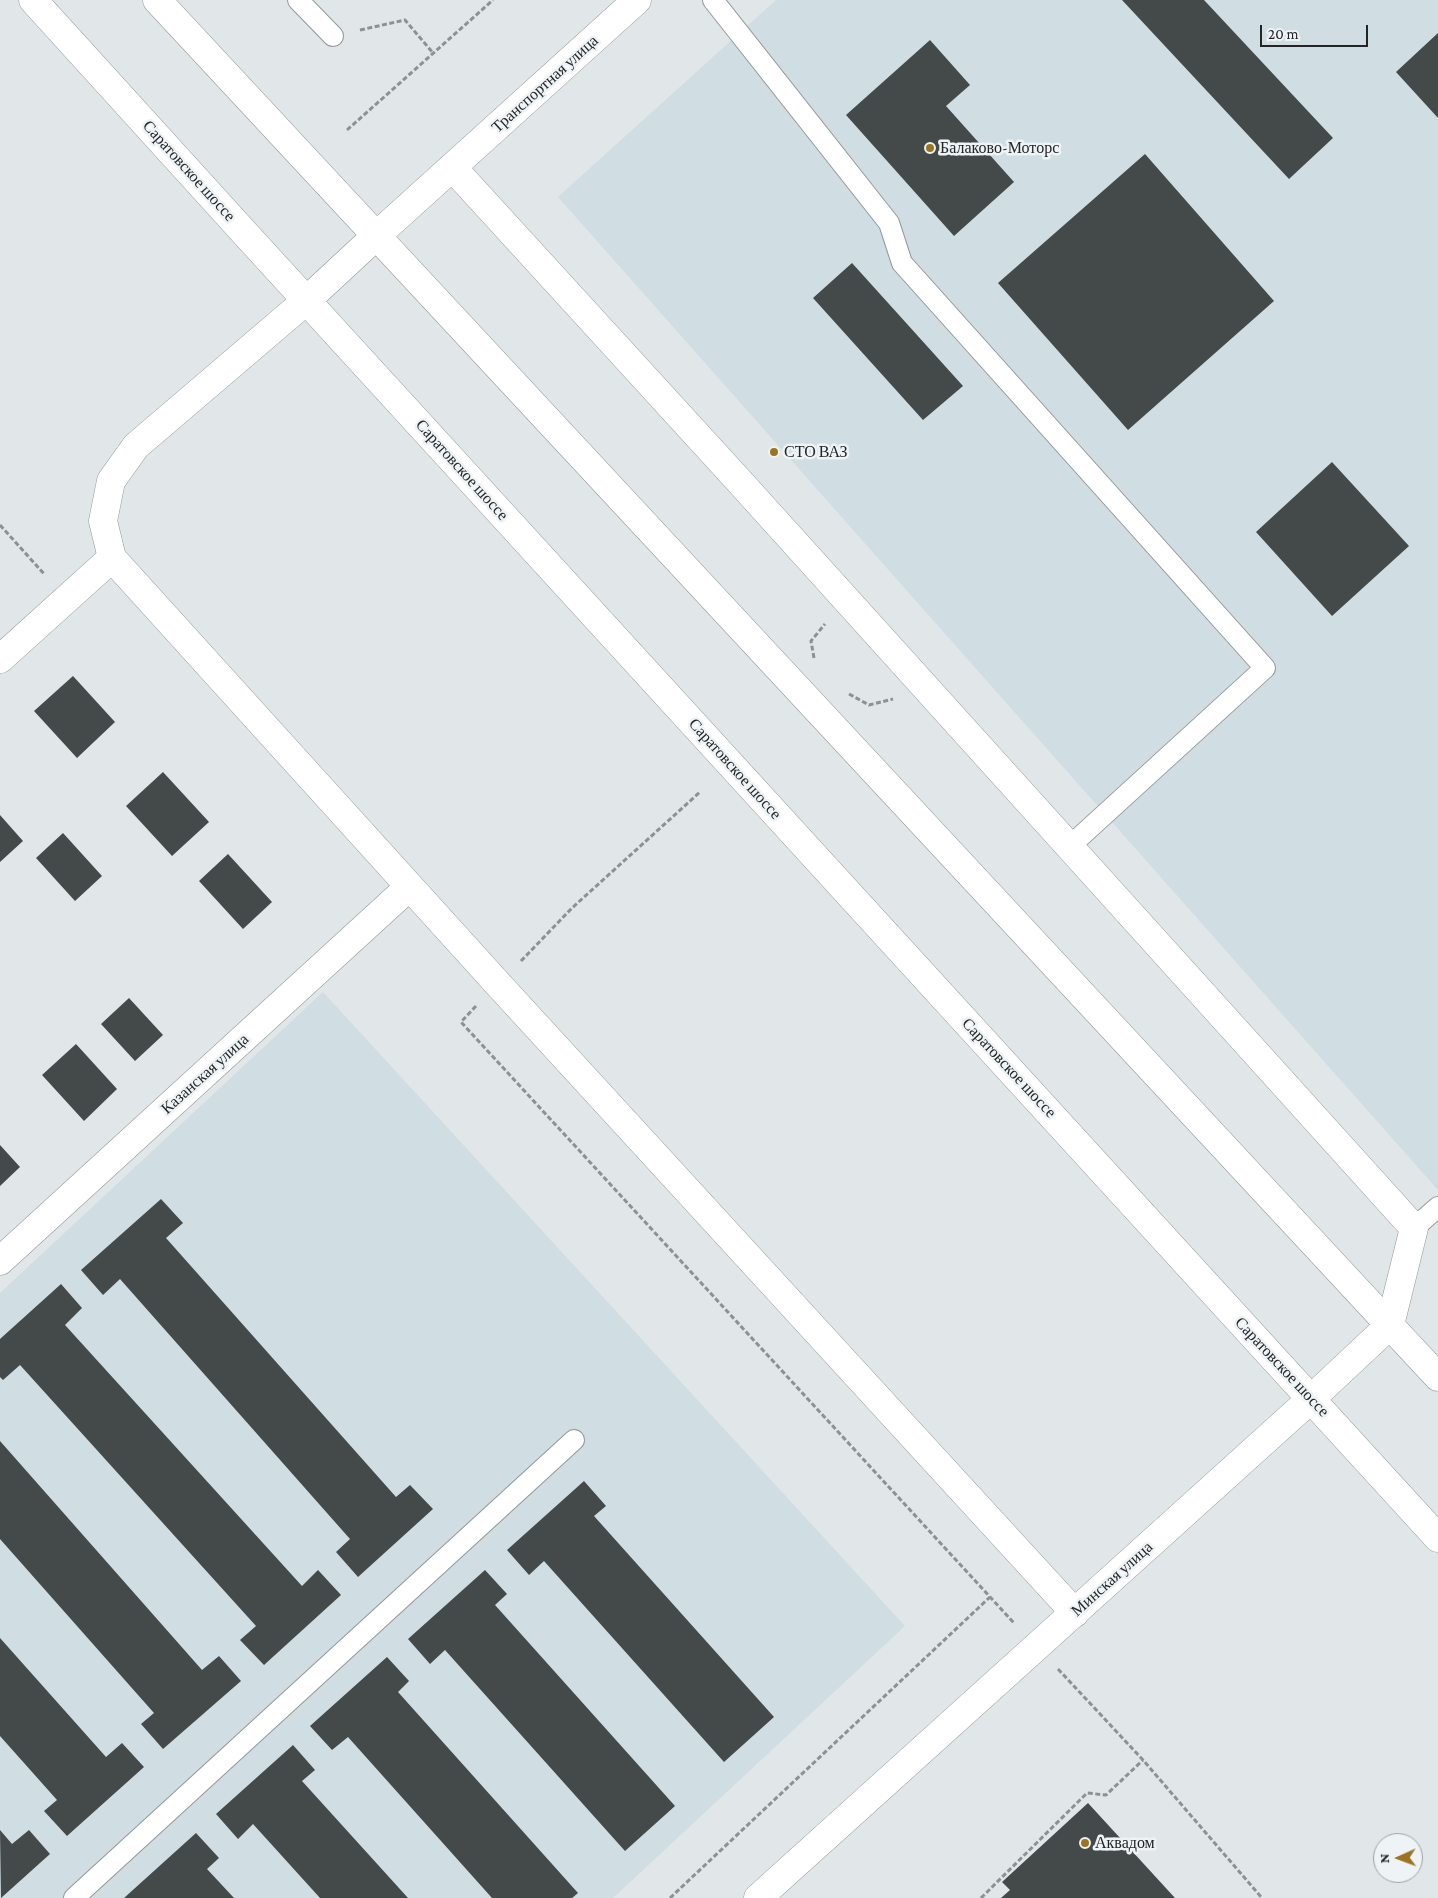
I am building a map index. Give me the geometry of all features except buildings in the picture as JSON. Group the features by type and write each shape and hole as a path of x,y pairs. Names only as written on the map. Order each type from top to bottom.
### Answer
{"main road":[{"name":"Саратовское шоссе","path":"33,0 1438,1538"},
{"path":"157,0 1390,1325 1435,1367"},
{"name":"Транспортная улица","path":"112,558 103,520 111,481 136,446 307,300 637,0"},
{"path":"452,167 1070,846 1414,1228 1390,1325"},
{"path":"0,658 112,558 409,886 1075,1613"},
{"name":"Казанская улица","path":"0,1261 409,886"},
{"name":"Минская улица","path":"758,1898 1075,1613 1390,1325"}],"lane":[{"path":"298,0 333,36"},
{"path":"713,0 890,223 902,263 1264,668 1070,846"},
{"path":"1414,1228 1438,1207"},
{"path":"74,1898 574,1440"}],"path":[{"path":"347,130 493,0"},
{"path":"333,36 405,20 434,53"},
{"path":"0,525 67,599"},
{"path":"843,691 868,704 930,692"},
{"path":"572,908 700,792"},
{"path":"461,1022 990,1597 1143,1760 1262,1898"},
{"path":"670,1898 990,1597"},
{"path":"981,1898 1087,1793 1106,1794 1143,1760"}],"shaded area":[{"path":"776,0 1438,0 1438,1190 558,197"},
{"path":"323,992 905,1626 613,1898 0,1898 0,1293"}],"place":[{"name":"Балаково-Моторс","path":"930,148"},
{"name":"СТО ВАЗ","path":"774,452"},
{"name":"Аквадом","path":"1085,1843"}]}
